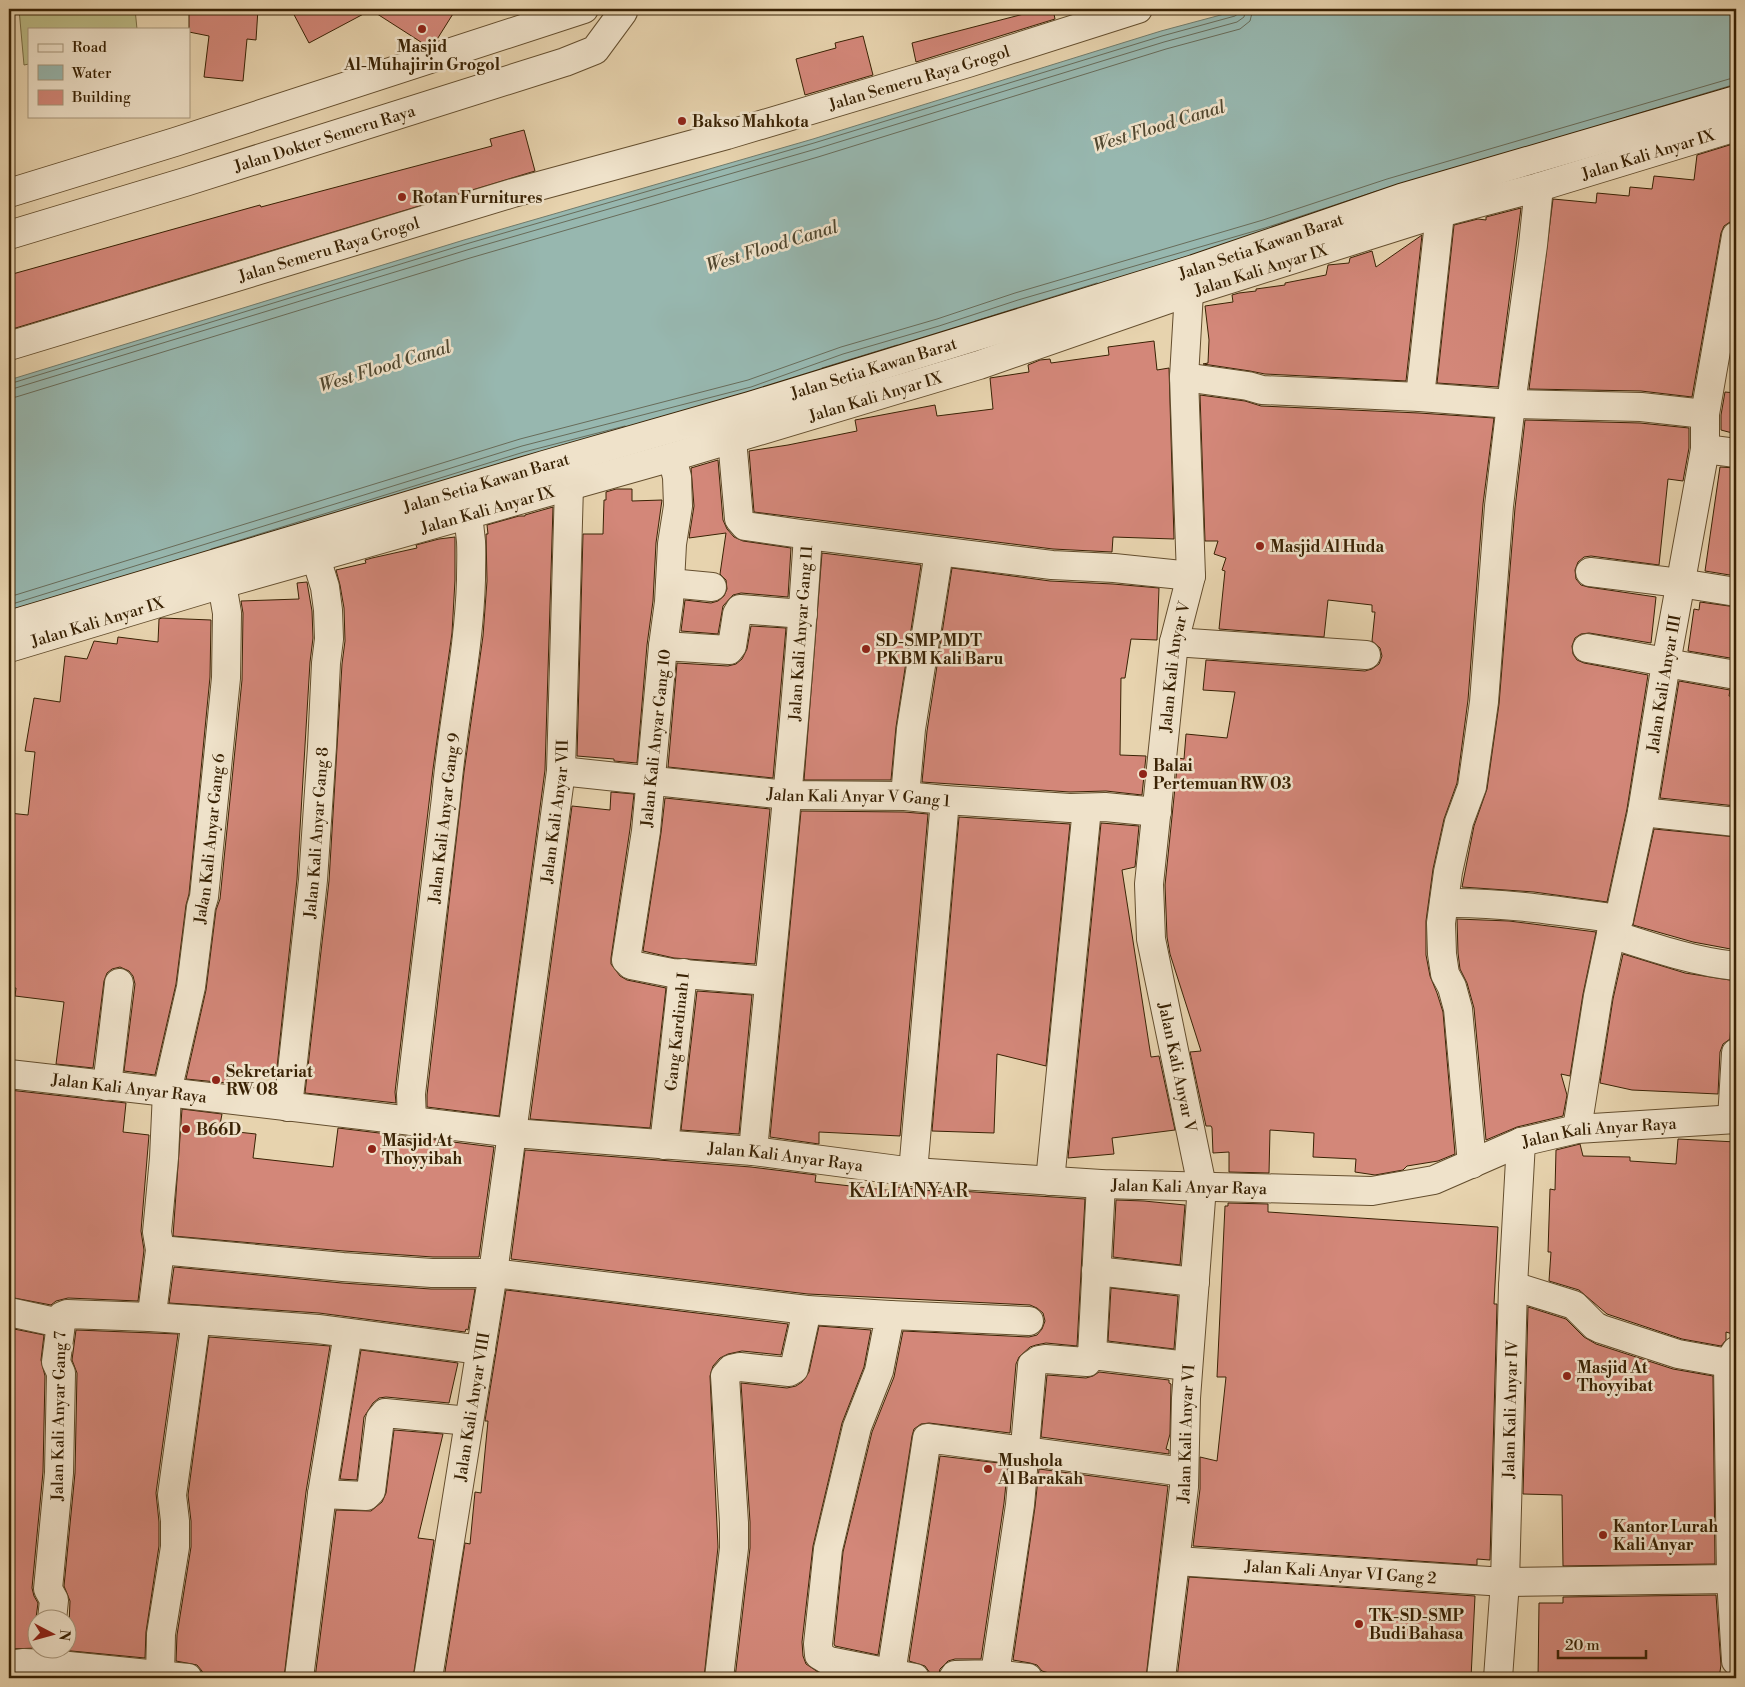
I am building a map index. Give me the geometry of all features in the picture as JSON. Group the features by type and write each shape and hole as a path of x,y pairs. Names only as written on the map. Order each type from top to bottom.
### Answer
{"street":[{"path":"9,193 175,142 584,9 595,50"},
{"path":"589,9 627,10"},
{"name":"Jalan Semeru Raya Grogol","path":"9,346 513,193 745,130 968,63 1138,9"},
{"path":"595,50 627,10"},
{"name":"Jalan Dokter Semeru Raya","path":"9,235 565,62 595,50"},
{"name":"Jalan Setia Kawan Barat","path":"9,625 534,467 750,406 1194,269 1401,198 1736,100"},
{"name":"Jalan Kali Anyar IX","path":"9,648 222,584 672,457 980,365 1189,292 1440,213 1539,187 1736,127"},
{"path":"1472,1164 1458,1009 1452,987 1445,974 1440,923 1459,822 1472,786 1482,712 1498,538 1499,506 1539,187"},
{"path":"1420,397 1440,213"},
{"name":"Jalan Kali Anyar III","path":"1577,1129 1598,996 1642,812 1666,663 1705,449 1705,414 1736,236"},
{"name":"Jalan Kali Anyar V","path":"1189,292 1184,377 1191,576 1174,642 1149,884 1151,939 1202,1186"},
{"path":"1184,377 1248,386 1262,390 1420,397 1511,404 1642,407 1705,414"},
{"name":"Jalan Kali Anyar Gang 11","path":"732,439 738,519 740,523 745,526 808,535 788,795"},
{"path":"1705,449 1736,453"},
{"name":"Jalan Kali Anyar Gang 10","path":"672,457 677,477 678,506 672,544 669,602 663,646 646,831 626,960 631,965 683,974"},
{"name":"Jalan Kali Anyar VII","path":"513,1133 561,771 569,486"},
{"name":"Jalan Kali Anyar Gang 9","path":"412,1121 412,1094 422,998 449,765 470,606 472,550 471,532 467,515"},
{"path":"808,535 1052,565 1114,568 1191,576"},
{"path":"905,796 911,729 939,552"},
{"name":"Jalan Kali Anyar Gang 8","path":"288,1107 312,880 329,639 325,587 316,558"},
{"path":"1590,572 1736,592"},
{"path":"670,583 712,587"},
{"name":"Jalan Kali Anyar Gang 6","path":"168,1092 191,987 201,907 204,897 226,678 226,613 222,584"},
{"path":"663,646 729,650 732,646 737,614 740,609 803,614"},
{"path":"1174,642 1366,655"},
{"path":"1587,648 1736,675"},
{"name":"Jalan Kali Anyar V Gang 1","path":"561,771 788,795 905,796 1086,808 1105,807 1157,812"},
{"path":"753,1151 768,981 788,795"},
{"path":"913,1172 945,800"},
{"path":"1050,1181 1086,808"},
{"path":"1642,812 1736,822"},
{"path":"1444,903 1481,903 1539,908 1615,927 1647,946 1736,966"},
{"name":"Gang Kardinah I","path":"664,1145 683,974 768,981"},
{"path":"107,1086 119,983"},
{"path":"1734,1119 1736,1053"},
{"name":"Jalan Kali Anyar Raya","path":"9,1074 513,1133 753,1151 913,1172 1102,1184 1372,1191 1434,1180 1521,1142 1577,1129 1734,1119"},
{"path":"168,1092 157,1232 160,1250 150,1318 291,1327 481,1350"},
{"name":"Jalan Kali Anyar VIII","path":"428,1678 481,1350 513,1133"},
{"name":"Jalan Kali Anyar IV","path":"1498,1678 1505,1582 1514,1286 1521,1142"},
{"path":"995,1674 1020,1505 1032,1365 1039,1360 1045,1359 1087,1362 1092,1355 1102,1184"},
{"name":"Jalan Kali Anyar VI","path":"1161,1678 1176,1562 1184,1472 1188,1366 1202,1186"},
{"path":"160,1250 344,1267 432,1273 492,1273 807,1310 1029,1321"},
{"path":"1096,1271 1194,1282"},
{"path":"1514,1286 1574,1305 1594,1326 1601,1330 1678,1354 1732,1357 1731,1579 1736,1661"},
{"path":"719,1678 734,1548 726,1376 731,1369 740,1367 789,1372 794,1369 807,1310"},
{"path":"9,1312 60,1323"},
{"name":"Jalan Kali Anyar Gang 7","path":"53,1610 54,1600 48,1589 59,1473 61,1373 56,1362 62,1316 67,1314 150,1318"},
{"path":"890,1315 879,1371 857,1428 828,1549 818,1644 819,1655 829,1661 903,1676 926,1439 1184,1472"},
{"path":"160,1676 161,1634 175,1546 173,1487 196,1320"},
{"path":"299,1678 331,1430 348,1334"},
{"path":"1092,1355 1188,1366"},
{"path":"322,1494 366,1496 369,1494 371,1491 380,1419 385,1412 469,1421"},
{"name":"Jalan Kali Anyar VI Gang 2","path":"1176,1562 1505,1582 1731,1579"},
{"path":"9,1665 36,1660"},
{"path":"56,1660 87,1673 188,1678"},
{"path":"953,1678 955,1675 995,1674 1028,1678"}],"shaded area":[{"path":"19,9 135,9 137,28 28,28 28,64 24,65"}],"water":[{"name":"West Flood Canal","path":"1243,9 1736,9 1736,95 9,617 9,380 464,240 813,139 1161,31"}],"building":[{"path":"189,9 258,9 256,40 247,39 243,81 204,77 209,36 190,32"},
{"path":"291,9 456,9 436,41 424,44 371,10 309,43"},
{"path":"1043,9 1053,9 1055,19 916,62 912,43"},
{"path":"863,36 873,75 805,95 796,59 836,48 835,43"},
{"path":"524,130 535,171 9,330 9,275 260,205 261,207 492,146 490,139"},
{"path":"1736,143 1736,221 1724,226 1721,233 1692,397 1641,391 1529,389 1553,199 1596,203 1597,193 1629,196 1630,187 1652,189 1654,176 1694,180 1697,155"},
{"path":"1521,208 1498,387 1437,383 1454,225 1478,219 1486,220 1486,217"},
{"path":"1422,235 1406,381 1265,374 1203,364 1208,363 1209,340 1205,306 1233,302 1232,295 1239,293 1326,275 1328,265 1349,263 1350,258 1372,251 1376,267"},
{"path":"1154,341 1157,370 1169,368 1174,539 1113,537 1112,552 1053,549 754,512 749,451 857,431 855,420 935,405 937,416 993,409 990,378 1029,372 1028,365 1040,360 1050,359 1051,363 1109,355 1108,347"},
{"path":"1725,392 1736,393 1736,434 1721,430 1721,415"},
{"path":"1200,395 1245,401 1261,406 1494,418 1483,504 1468,700 1457,783 1444,819 1433,869 1426,921 1426,955 1430,976 1443,1012 1455,1154 1438,1161 1407,1166 1403,1170 1375,1175 1355,1172 1356,1159 1313,1157 1314,1133 1270,1130 1269,1173 1229,1172 1229,1152 1213,1153 1212,1128 1211,1126 1206,1126 1190,1052 1201,1051 1170,954 1167,937 1165,885 1178,758 1184,759 1186,734 1227,738 1235,692 1203,690 1206,660 1365,671 1379,664 1382,656 1380,648 1372,641 1375,612 1372,612 1372,605 1328,600 1324,637 1219,629 1225,571 1222,570 1226,558 1214,554 1218,541 1205,541"},
{"path":"1525,420 1640,423 1689,428 1689,448 1683,481 1668,479 1659,565 1591,556 1584,557 1578,562 1575,570 1576,579 1581,585 1656,597 1651,643 1589,633 1581,634 1575,638 1572,646 1573,654 1577,660 1584,663 1648,675 1627,809 1607,902 1534,892 1462,887 1474,826 1487,789 1499,704 1515,508"},
{"path":"718,460 723,520 727,529 734,537 743,541 791,548 788,597 741,593 733,595 723,606 718,634 681,631 685,600 711,603 718,601 724,596 727,589 726,580 720,574 726,533 689,538 694,506 691,468"},
{"path":"1720,467 1736,468 1736,576 1705,571"},
{"path":"616,489 632,489 632,501 662,500 656,543 653,601 647,645 637,763 577,756 583,534 603,534 606,492"},
{"path":"553,507 545,770 499,1116 427,1107 464,772 483,636 487,581 487,525"},
{"path":"455,537 452,633 433,769 395,1092 396,1103 305,1093 329,881 345,641 344,608 336,570 366,563 365,560 372,558 417,548 416,545"},
{"path":"822,553 921,565 896,727 891,780 804,780"},
{"path":"952,568 1050,581 1159,588 1157,640 1131,639 1125,678 1121,678 1120,755 1146,756 1142,795 1106,791 1070,792 922,782 927,731"},
{"path":"307,582 312,611 313,638 297,879 276,1077 229,1072 227,1083 186,1079 206,990 216,910 220,899 242,680 243,613 241,601 299,599 297,583"},
{"path":"1700,602 1736,607 1736,659 1688,651 1694,609 1699,610"},
{"path":"159,619 211,620 210,677 189,894 176,984 155,1075 124,1071 135,984 133,976 129,971 120,967 112,969 107,973 104,981 93,1068 56,1064 64,1002 15,996 16,988 9,988 9,813 28,815 35,752 25,751 34,698 60,702 65,656 87,659 94,641 117,644 118,637 158,642"},
{"path":"751,626 786,628 773,778 668,767 677,663 728,666 736,664 742,659 747,649"},
{"path":"1679,681 1730,690 1729,696 1733,697 1731,709 1736,709 1736,806 1660,798"},
{"path":"611,792 634,794 611,964 620,976 627,980 666,988 650,1128 530,1119 572,806 610,810"},
{"path":"665,798 770,809 755,964 674,958 643,951"},
{"path":"801,811 928,814 900,1136 819,1132 819,1144 770,1137"},
{"path":"959,817 1070,824 1046,1066 997,1054 994,1133 932,1131"},
{"path":"1101,823 1139,826 1135,867 1122,870 1151,1057 1159,1056 1175,1130 1112,1138 1114,1154 1068,1158"},
{"path":"1654,829 1736,837 1736,950 1693,942 1633,925"},
{"path":"1457,919 1509,921 1596,932 1583,994 1570,1076 1561,1074 1567,1095 1563,1116 1517,1127 1486,1140 1474,1008 1467,983 1460,969"},
{"path":"1623,954 1685,973 1736,981 1736,1004 1731,1024 1730,1039 1723,1044 1720,1052 1718,1094 1632,1090 1600,1083 1613,999"},
{"path":"697,991 752,995 739,1134 681,1130"},
{"path":"9,1090 126,1103 123,1132 149,1135 141,1231 144,1250 138,1301 68,1298 56,1301 51,1305 9,1297 9,1219 13,1175 9,1174"},
{"path":"182,1109 222,1114 219,1130 256,1134 253,1158 333,1167 338,1128 494,1147 479,1257 433,1257 344,1251 173,1236"},
{"path":"1678,1139 1736,1142 1736,1335 1726,1332 1726,1340 1721,1346 1682,1339 1607,1314 1579,1290 1549,1281 1551,1252 1548,1252 1550,1189 1555,1190 1556,1150 1580,1144 1583,1156 1630,1157 1630,1161 1676,1164"},
{"path":"525,1150 751,1167 816,1175 815,1182 895,1191 896,1187 943,1192 943,1190 1085,1199 1077,1346 1046,1343 1030,1347 1019,1357 1016,1364 1010,1433 929,1423 921,1424 914,1429 878,1655 835,1646 834,1644 843,1552 872,1432 894,1377 903,1331 1029,1337 1037,1335 1042,1329 1045,1321 1043,1313 1030,1305 808,1294 511,1259"},
{"path":"1116,1200 1185,1205 1180,1265 1113,1257"},
{"path":"1228,1203 1268,1204 1268,1212 1498,1227 1494,1304 1497,1304 1490,1560 1477,1559 1477,1565 1193,1546 1200,1489 1200,1457 1217,1461 1226,1377 1217,1377 1225,1206 1228,1206"},
{"path":"174,1267 342,1283 431,1289 475,1289 468,1330 466,1329 465,1332 319,1313 169,1303"},
{"path":"1111,1288 1178,1296 1174,1349 1108,1341"},
{"path":"506,1290 788,1324 781,1355 742,1351 728,1354 720,1358 713,1366 710,1376 718,1547 704,1678 444,1678 465,1543 470,1544 475,1492 481,1493 488,1421 485,1421"},
{"path":"1528,1307 1566,1319 1584,1337 1596,1344 1673,1369 1713,1376 1715,1564 1563,1566 1562,1495 1523,1494"},
{"path":"819,1326 871,1330 864,1367 842,1423 813,1546 802,1642 803,1656 806,1664 821,1674 836,1678 735,1678 750,1548 741,1383 787,1388 802,1382 809,1372"},
{"path":"9,1328 44,1335 41,1360 45,1376 43,1472 32,1588 38,1603 37,1610 28,1610 28,1648 9,1649"},
{"path":"76,1330 178,1334 156,1493 159,1546 146,1632 145,1658 78,1652 78,1610 70,1610 70,1601 64,1586 75,1473 77,1373 72,1360"},
{"path":"209,1337 330,1346 306,1492 284,1678 203,1678 202,1671 197,1665 176,1661 177,1635 191,1547 188,1495"},
{"path":"361,1350 458,1363 449,1403 386,1397 379,1398 373,1403 364,1417 357,1480 340,1479"},
{"path":"1099,1372 1169,1380 1171,1384 1170,1434 1166,1449 1169,1450 1169,1454 1041,1437 1047,1375 1086,1378"},
{"path":"394,1430 443,1434 418,1538 434,1540 413,1678 315,1678 336,1510 371,1511 382,1502 386,1493"},
{"path":"940,1456 1008,1464 981,1659 955,1659 948,1661 940,1669 938,1678 930,1678 930,1673 925,1666 909,1661"},
{"path":"1039,1469 1168,1486 1146,1678 1110,1678 1049,1673 1042,1671 1037,1665 1013,1660"},
{"path":"1189,1577 1475,1596 1471,1678 1177,1678"},
{"path":"1716,1595 1721,1665 1719,1678 1538,1678 1539,1603 1563,1603 1563,1597"}],"place":[{"name":"Masjid Al-Muhajirin Grogol","path":"422,29"},
{"name":"Bakso Mahkota","path":"682,121"},
{"name":"Rotan Furnitures","path":"402,197"},
{"name":"Masjid Al Huda","path":"1260,546"},
{"name":"SD-SMP MDT PKBM Kali Baru","path":"866,649"},
{"name":"Balai Pertemuan RW 03","path":"1143,774"},
{"name":"Sekretariat RW 08","path":"216,1080"},
{"name":"B66D","path":"186,1129"},
{"name":"Masjid At Thoyyibah","path":"372,1149"},
{"name":"Masjid At Thoyyibat","path":"1567,1376"},
{"name":"Mushola Al Barakah","path":"988,1469"},
{"name":"Kantor Lurah Kali Anyar","path":"1603,1535"},
{"name":"TK-SD-SMP Budi Bahasa","path":"1359,1624"}],"district":[{"name":"KALIANYAR","path":"909,1190"}]}
